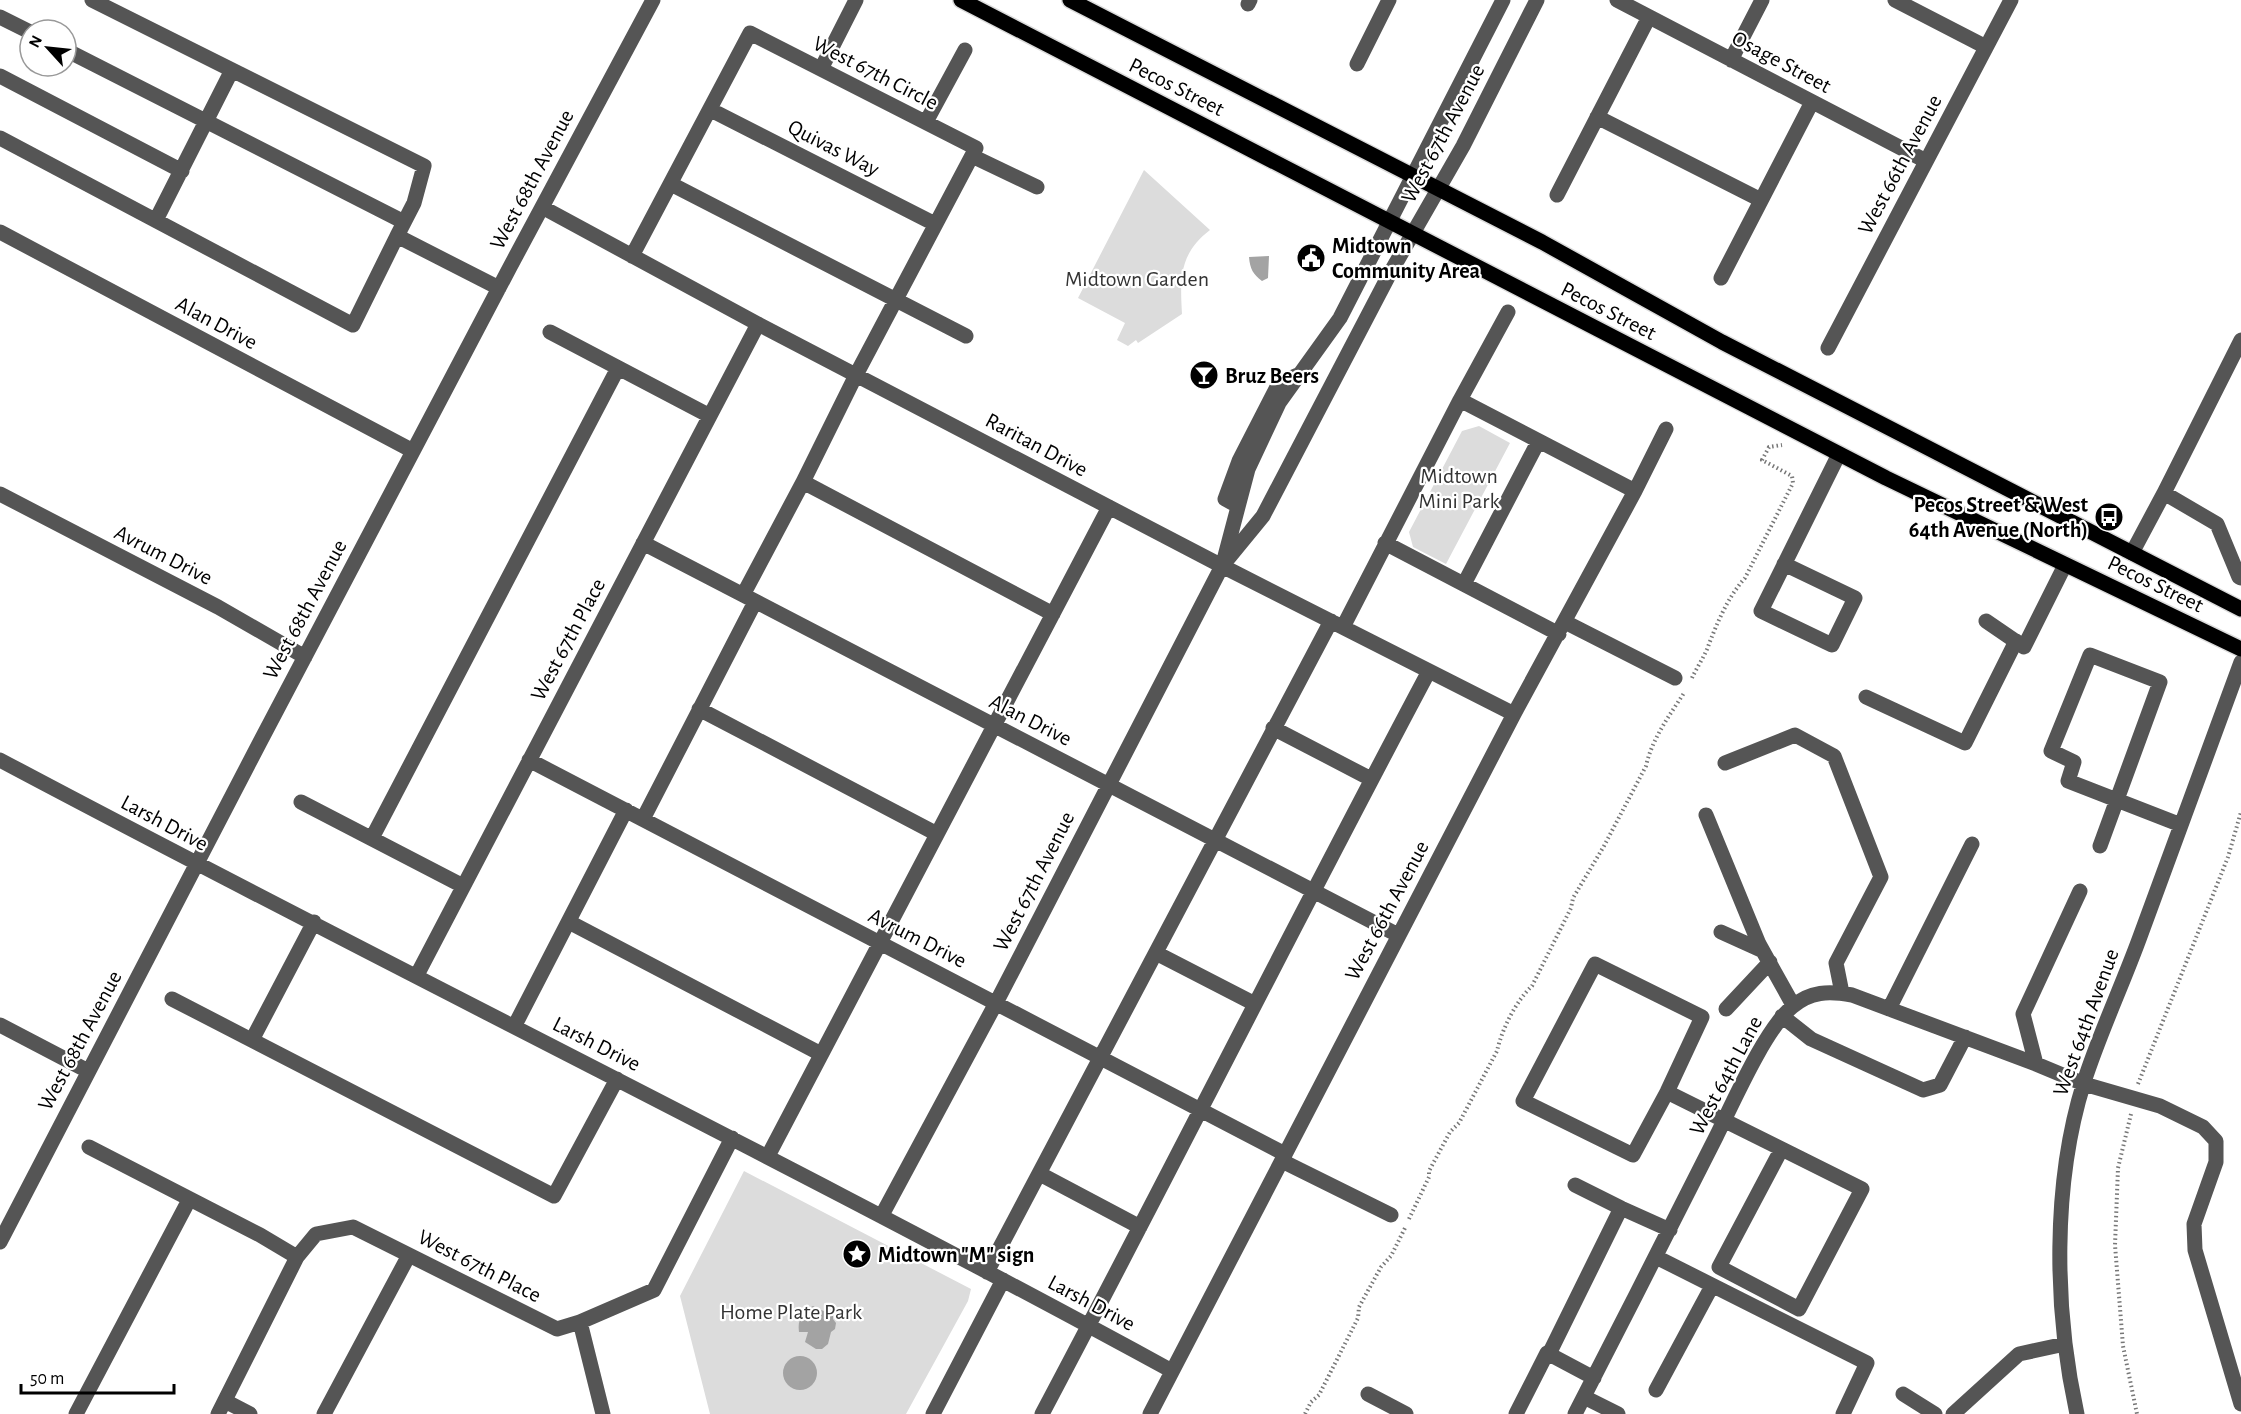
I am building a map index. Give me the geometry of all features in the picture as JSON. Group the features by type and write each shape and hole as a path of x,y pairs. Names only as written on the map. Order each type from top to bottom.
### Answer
{"main road":[{"name":"Pecos Street","path":"961,0 1839,454 2241,649"},
{"name":"Pecos Street","path":"1070,0 1542,242 1722,342 2241,609"}],"street":[{"path":"0,138 353,325 414,203 424,166 92,0"},
{"name":"West 68th Avenue","path":"0,1242 413,451 653,0"},
{"path":"821,69 856,0"},
{"path":"1357,64 1389,0"},
{"name":"West 67th Avenue","path":"1222,566 1248,470 1279,403 1340,318 1503,0"},
{"name":"West 67th Avenue","path":"882,1215 996,1003 1222,566 1263,516 1412,234 1463,146 1537,0"},
{"name":"Osage Street","path":"1617,0 1926,161"},
{"path":"1731,60 1762,0"},
{"path":"1895,0 1986,47"},
{"name":"West 66th Avenue","path":"1828,348 2011,0"},
{"path":"0,17 18,26"},
{"path":"1557,195 1649,17"},
{"name":"West 67th Circle","path":"632,256 750,33 976,148 972,156"},
{"path":"926,122 965,50"},
{"path":"78,56 207,121 401,229 499,288"},
{"path":"156,220 232,70"},
{"path":"0,76 182,171"},
{"path":"1721,278 1812,102"},
{"name":"Quivas Way","path":"711,110 936,224"},
{"path":"1597,117 1761,200"},
{"path":"643,819 699,709 803,482 855,375 972,156 1037,188"},
{"path":"671,184 966,336"},
{"name":"Raritan Drive","path":"542,207 855,375 1222,566 1514,714"},
{"name":"Alan Drive","path":"0,232 413,451"},
{"path":"987,1272 1273,728 1385,543 1508,312"},
{"name":"West 67th Place","path":"417,975 708,415 758,324"},
{"path":"550,332 708,415"},
{"path":"2132,553 2241,340"},
{"path":"372,838 618,368"},
{"path":"1460,400 1635,491"},
{"name":"West 66th Avenue","path":"1150,1414 1398,935 1666,429"},
{"path":"1464,584 1538,442"},
{"path":"1784,564 1855,598 1832,645 1761,611 1784,564 1839,454"},
{"path":"803,482 1053,614"},
{"path":"2164,493 2217,524 2241,578"},
{"name":"Avrum Drive","path":"0,494 218,607 305,657"},
{"path":"768,1156 1109,507"},
{"name":"Alan Drive","path":"643,543 1398,935"},
{"path":"1385,543 1464,584 1675,678"},
{"path":"1986,621 2024,647 2066,565"},
{"path":"1866,697 1965,743 2016,641"},
{"path":"2100,846 2116,800 2160,682 2090,655 2051,751 2074,762 2068,780 2116,800 2181,825"},
{"name":"West 64th Avenue","path":"2076,1413 2065,1344 2060,1243 2067,1162 2084,1084 2241,662"},
{"path":"1042,1414 1201,1110 1312,891 1429,671"},
{"path":"699,709 937,834"},
{"path":"1273,728 1371,779"},
{"path":"1725,764 1795,735 1834,756 1881,877 1836,963 1842,993"},
{"name":"Larsh Drive","path":"0,760 196,864 314,922 882,1215 1172,1371"},
{"name":"Avrum Drive","path":"529,760 1101,1056 1390,1215"},
{"path":"301,802 463,886"},
{"path":"515,1025 626,810"},
{"path":"1706,815 1788,1011 1811,1039 1923,1090 1940,1084 1965,1037"},
{"path":"1889,1009 1972,843"},
{"path":"2036,1064 2024,1014 2080,891"},
{"path":"252,1040 314,922"},
{"path":"569,922 821,1054"},
{"path":"1721,932 1766,957"},
{"path":"1156,953 1255,1004"},
{"path":"1726,1009 1766,957"},
{"path":"1595,964 1702,1017 1667,1092 1633,1155 1523,1101 1595,964"},
{"name":"West 64th Lane","path":"1575,1414 1757,1058 1788,1011 1819,992 1842,993 1889,1009 2084,1084 2160,1106 2181,1114 2203,1127 2216,1140 2216,1162 2197,1213 2193,1234 2200,1267 2241,1404"},
{"path":"172,999 554,1196 617,1079"},
{"path":"0,1025 88,1071"},
{"path":"1667,1092 1862,1189 1799,1309 1719,1267 1781,1150"},
{"name":"West 67th Place","path":"222,1407 297,1257 316,1234 353,1227 557,1329 580,1322 654,1290 732,1138"},
{"path":"89,1147 260,1235 297,1257"},
{"path":"1040,1174 1140,1227"},
{"path":"1575,1185 1670,1230"},
{"path":"76,1414 189,1200"},
{"path":"1516,1414 1547,1353 1549,1354 1621,1208"},
{"path":"324,1414 409,1255"},
{"path":"1656,1257 1867,1363 1843,1414"},
{"path":"933,1414 1003,1280"},
{"path":"1656,1390 1712,1286"},
{"path":"580,1322 603,1414"},
{"path":"1953,1414 2019,1354 2065,1344"},
{"path":"1549,1354 1594,1378"},
{"path":"1368,1394 1406,1414"},
{"path":"1904,1394 1935,1414"},
{"path":"1584,1397 1618,1414"},
{"path":"222,1407 250,1414"}],"path":[{"path":"1305,1414 1311,1402 1319,1395 1358,1318 1359,1307 1381,1267 1391,1256 1430,1177 1429,1171 1450,1132 1459,1123 1524,993 1532,986 1571,908 1573,898 1604,846 1646,766 1648,753 1676,702 1682,696 1709,645 1712,633 1736,588 1744,578 1793,483 1792,476 1762,460 1769,447 1780,444 1791,449"}],"green space":[{"name":"Midtown Garden","path":"1144,170 1210,230 1192,248 1187,258 1181,289 1182,314 1138,343 1136,340 1128,346 1117,340 1125,323 1078,298"},
{"name":"Midtown Mini Park","path":"1479,426 1510,443 1446,564 1413,547 1409,532 1462,431"},
{"name":"Home Plate Park","path":"744,1171 971,1289 968,1301 906,1414 710,1414 680,1296"}],"shaded area":[{"path":"1269,256 1268,278 1262,281 1253,271 1249,257"},
{"path":"813,1306 833,1315 836,1323 828,1344 822,1349 816,1349 805,1342 808,1332 799,1332 800,1320"},
{"path":"800,1356 812,1361 817,1373 812,1385 800,1390 788,1385 783,1373 788,1361"}],"place":[{"name":"Midtown Community Area","path":"1311,258"},
{"name":"Bruz Beers","path":"1204,375"},
{"name":"Pecos Street & West 64th Avenue (North)","path":"2109,517"},
{"name":"Midtown \"M\" sign","path":"857,1254"}]}
